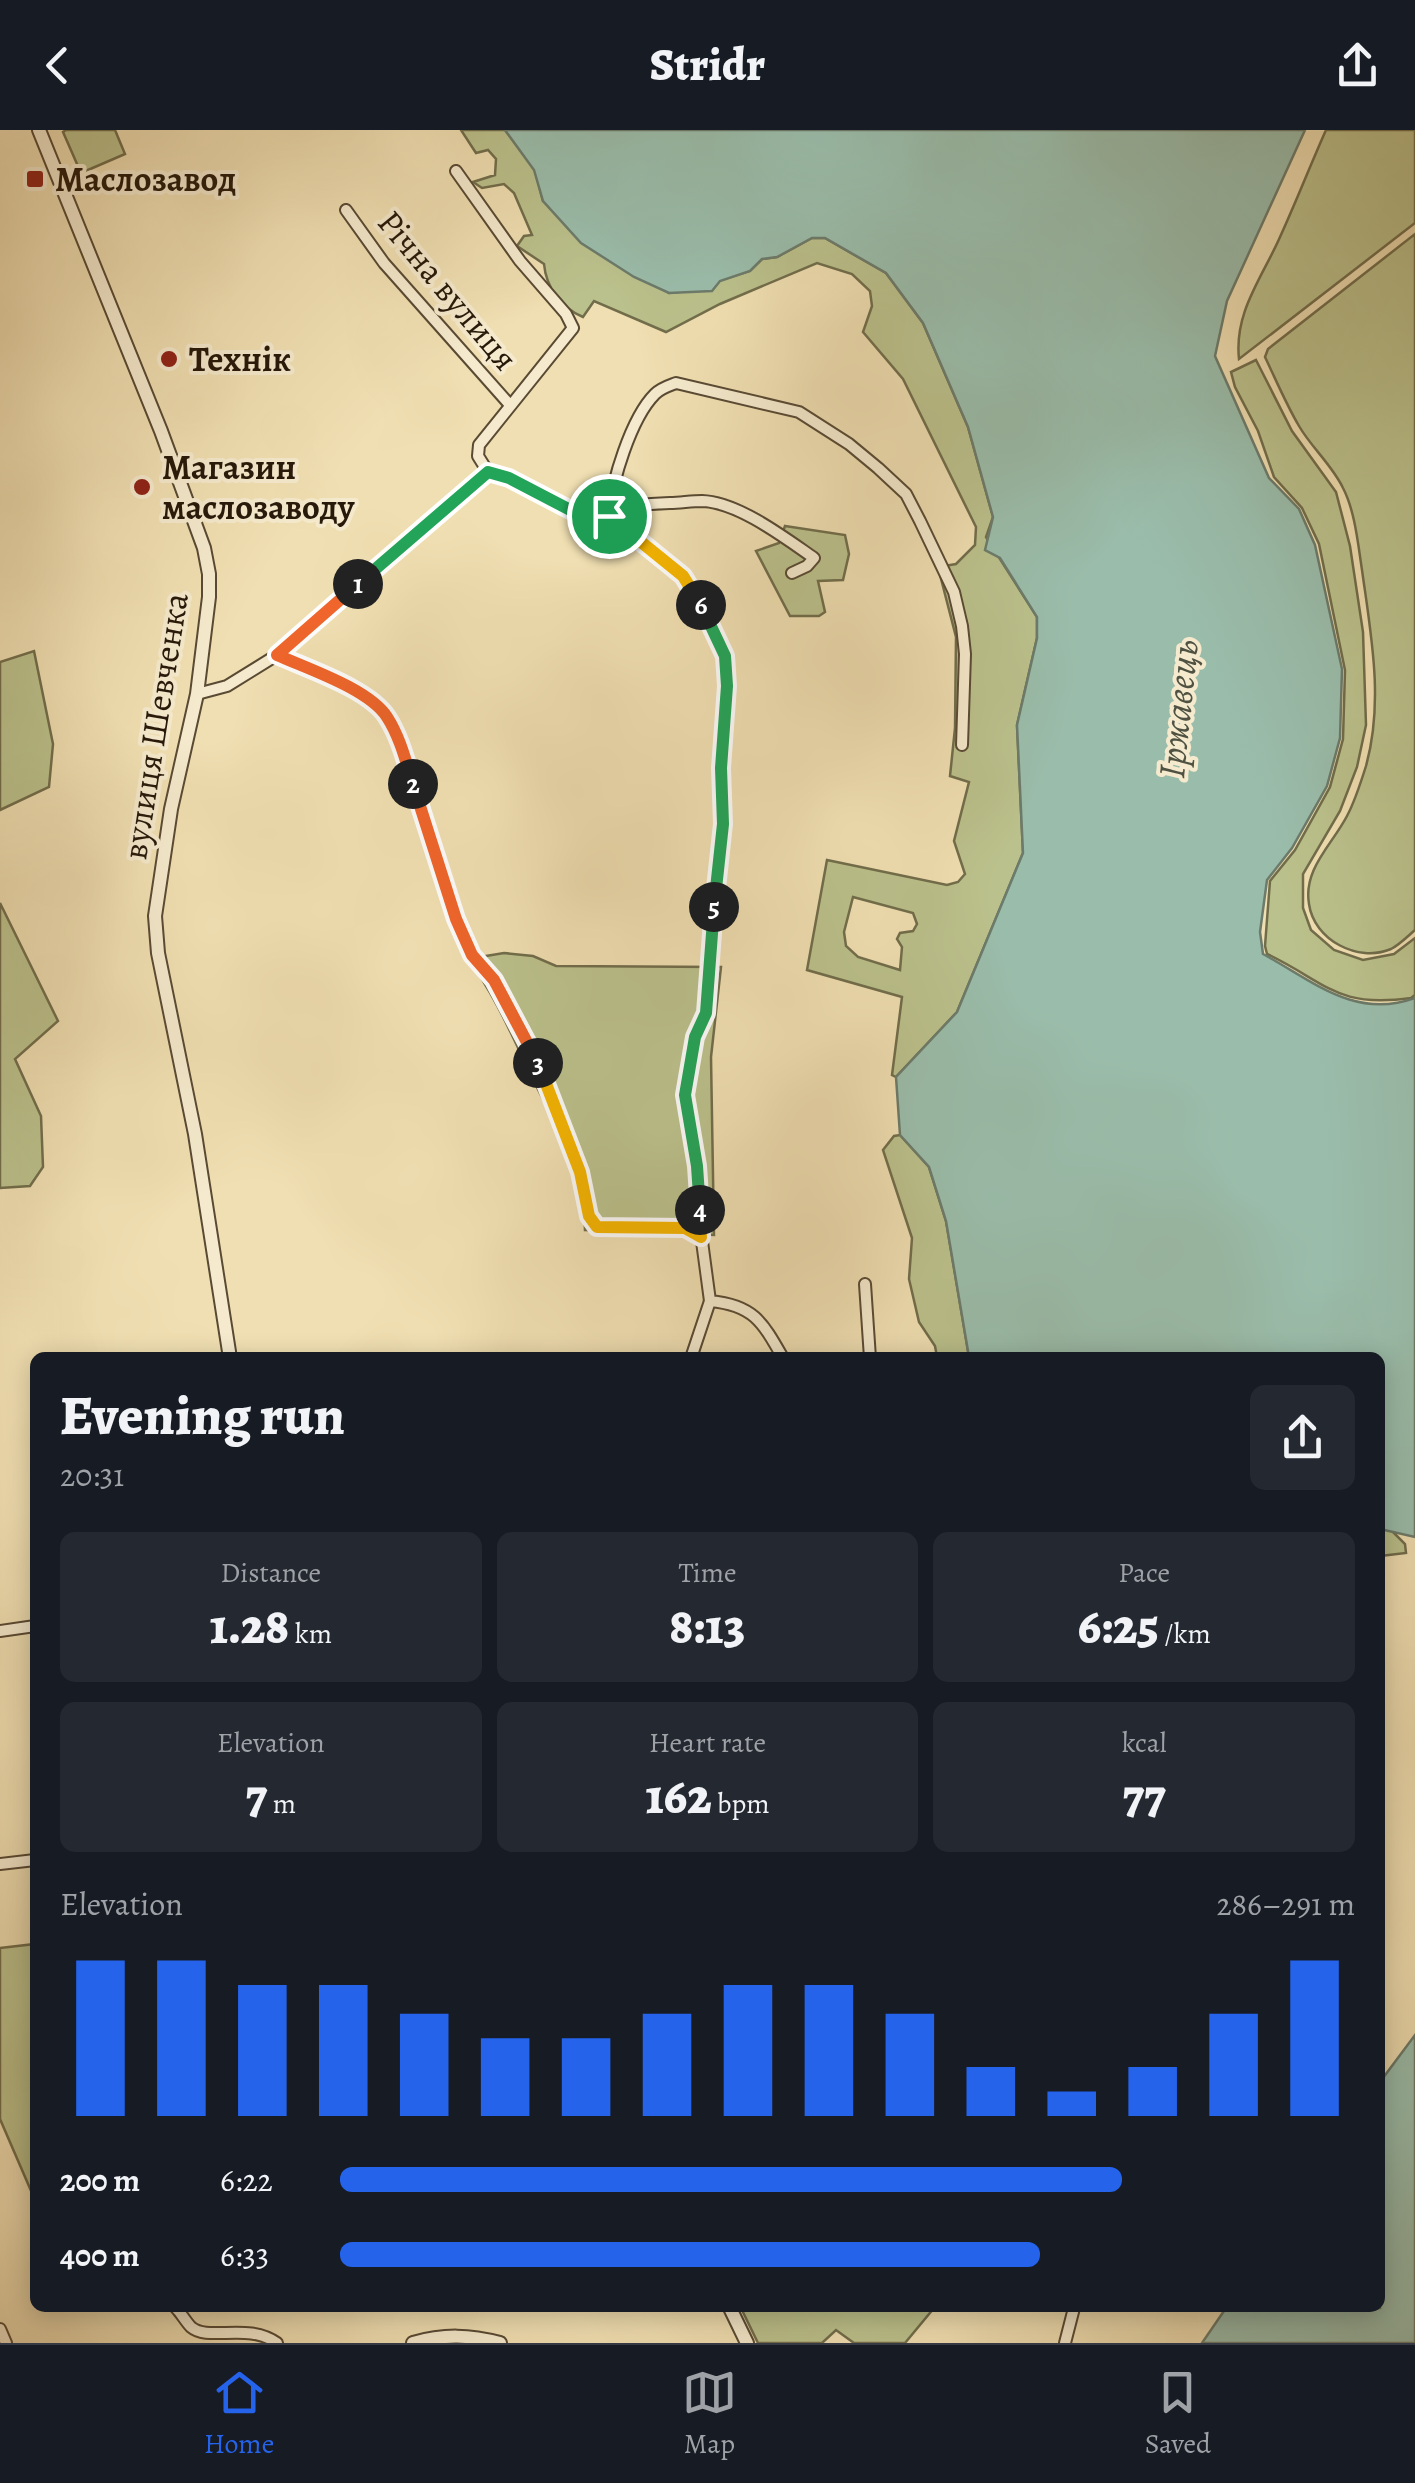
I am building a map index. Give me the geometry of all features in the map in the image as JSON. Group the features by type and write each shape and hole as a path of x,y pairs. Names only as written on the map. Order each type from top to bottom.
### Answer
{"street":[{"name":"вулиця Шевченка","path":"45,132 204,548 210,598 198,694 170,809 155,916 158,953 195,1134 229,1352"},
{"name":"Річна вулиця","path":"456,171 573,328 479,446 478,456 488,472"},
{"name":"Річна вулиця","path":"346,210 384,262 510,405"},
{"path":"609,516 620,463 651,398 660,389 676,383 799,412 818,422 906,494 954,592 965,654 962,746"},
{"path":"198,694 227,686 277,655 488,472 509,478 599,525 622,508 703,501 716,504 766,526 814,558 792,573"},
{"path":"609,516 683,576 725,656 723,824 710,972 706,1013 695,1037 685,1095 697,1166 710,1301 693,1352"},
{"path":"277,655 366,697 386,714 399,742 456,919 472,955 494,980 538,1065 580,1172 589,1216 597,1227 685,1228 701,1237"},
{"path":"866,1284 870,1352"},
{"path":"710,1301 736,1304 755,1316 778,1352"},
{"path":"0,1631 30,1627"},
{"path":"0,1864 30,1861"},
{"path":"179,2312 192,2328 201,2332 260,2332 277,2343"},
{"path":"732,2312 746,2343"},
{"path":"1065,2343 1073,2312"},
{"path":"733,2343 737,2325"},
{"path":"0,2330 6,2343"},
{"path":"414,2343 444,2336 472,2336 500,2343"}],"green space":[{"path":"115,130 125,154 81,173 63,132"},
{"path":"461,130 505,130 535,170 543,201 669,293 750,271 762,259 777,257 812,238 825,238 886,273 923,323 968,427 993,517 986,537 1037,617 1037,638 1017,725 1023,853 957,1012 896,1077 892,1075 902,997 807,970 827,860 947,885 958,882 965,874 954,841 969,782 950,776 956,637 938,567 956,564 975,545 976,527 903,379 863,332 872,306 870,291 852,274 817,263 720,304 666,332 594,301 583,317 556,296 544,264 517,246 524,236 532,235 514,193 504,184 482,188 473,182 495,175 496,159 488,150 476,153","holes":["853,897 913,913 917,924 913,931 900,933 897,939 902,947 900,970 858,957 846,946 844,932"]},
{"path":"1326,130 1415,130 1415,223 1239,359 1245,311"},
{"path":"1415,234 1415,930 1391,949 1365,953 1328,938 1313,917 1308,891 1314,868 1353,804 1371,742 1374,668 1357,539 1343,488 1299,426 1265,357 1268,349"},
{"path":"1256,360 1292,431 1336,492 1350,546 1363,632 1366,725 1357,767 1340,811 1303,874 1303,908 1311,930 1334,950 1363,960 1394,954 1415,938 1415,995 1411,998 1366,1000 1334,991 1267,954 1265,946 1270,881 1295,850 1330,787 1343,739 1345,670 1319,544 1302,508 1274,477 1258,431 1235,387 1231,372"},
{"path":"785,526 845,535 849,554 843,580 818,581 825,612 819,616 790,616 756,551 779,543"},
{"path":"34,651 53,744 49,787 0,810 0,662"},
{"path":"0,903 58,1021 15,1059 41,1116 43,1167 30,1186 0,1188"},
{"path":"504,953 533,956 556,966 721,967 711,1057 714,1235 585,1230 579,1188 565,1147 501,1013 468,959"},
{"path":"900,1135 929,1167 946,1221 968,1352 936,1352 919,1322 909,1279 912,1238 883,1150 894,1136"},
{"path":"1385,1529 1391,1530 1405,1544 1406,1553 1385,1555"},
{"path":"30,1945 30,2188 0,2119 0,1948"},
{"path":"743,2312 931,2312 905,2343 854,2343 836,2330 822,2343 758,2343"}],"water":[{"name":"Іржавець","path":"505,130 1305,130 1227,301 1215,356 1269,478 1299,509 1315,545 1342,669 1340,738 1327,786 1292,848 1267,880 1260,932 1263,954 1335,994 1373,1004 1415,998 1415,1537 1385,1530 1385,1352 968,1352 946,1221 929,1167 900,1135 896,1077 957,1012 1023,853 1017,725 1037,638 1037,617 1000,558 985,550 993,517 968,427 923,323 886,273 825,238 812,238 777,257 762,259 750,271 720,281 712,291 669,293 634,277 581,243 543,201 534,170"},
{"path":"1415,2035 1415,2343 1202,2343 1223,2312 1385,2312 1385,2075"}],"place":[{"name":"Маслозавод","path":"35,179"},
{"name":"Технік","path":"169,359"},
{"name":"Магазин маслозаводу","path":"142,487"}],"route":[{"path":"488,472 509,478 599,525 609,516 683,576 718,636 725,656 723,824 710,972 706,1013 695,1037 685,1095 697,1166 701,1237 685,1228 597,1227 589,1216 580,1172 561,1117 538,1065 494,980 472,955 456,919 443,869 386,714 366,697 277,655 488,472"}]}
